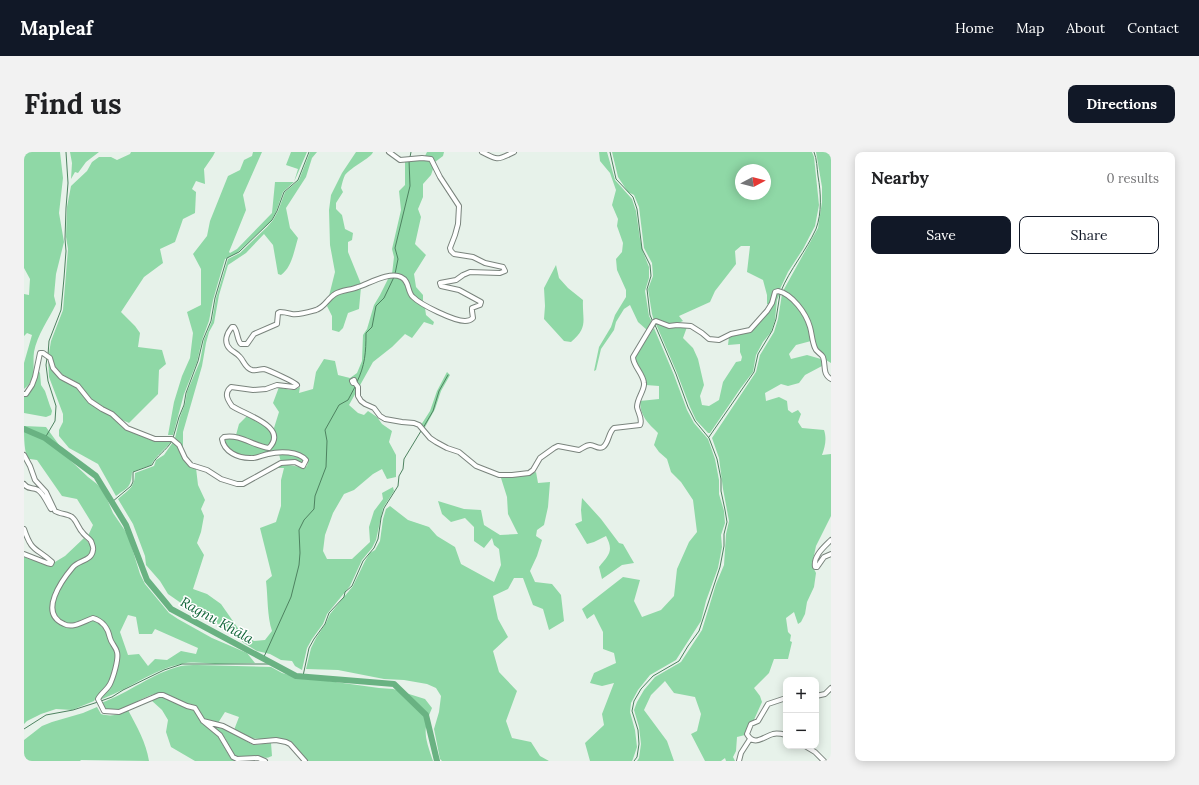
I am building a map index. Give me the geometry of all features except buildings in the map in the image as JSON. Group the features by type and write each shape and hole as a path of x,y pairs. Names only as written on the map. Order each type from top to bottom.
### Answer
{"street":[{"path":"24,394 26,394 32,384 40,353 43,353 50,358 54,368 62,377 78,386 90,401 108,411 121,424 127,428 155,439 172,438 179,445 183,455 192,465 207,470 221,479 237,484 243,484 282,464 295,462 304,466 306,460 304,457 294,454 277,453 251,459 230,452 223,444 222,439 224,437 232,436 269,448 275,437 272,429 232,406 228,401 227,391 231,388 259,390 277,385 294,387 297,385 271,370 263,369 253,371 248,368 227,344 227,336 232,327 234,327 238,332 239,342 241,344 247,344 254,334 277,324 278,314 280,312 300,314 315,310 325,306 333,295 359,287 372,281 395,276 402,277 406,282 412,297 425,305 446,316 469,321 473,318 472,308 480,305 481,302 459,290 441,286 440,283 456,280 470,272 500,273 504,271 503,267 491,265 473,257 454,254 451,251 450,248 458,224 459,206 431,159 422,158 400,160 389,152"},
{"path":"482,152 496,159 504,158 514,152"},
{"path":"355,383 358,387 358,396 361,401 374,408 380,416 419,425 430,438 447,448 459,452 476,466 505,476 530,473 540,458 554,448 562,446 579,450 589,445 593,445 597,448 602,447 604,446 610,431 614,428 640,425 642,420 637,406 638,399 644,386 644,381 633,361 633,356 656,321 669,326 691,326 709,339 719,340 731,334 750,330 767,311 772,303 775,292 782,292 793,300 805,315 810,325 815,350 823,358 826,375 831,379"},
{"path":"24,455 35,480 46,492 55,511"},
{"path":"24,484 30,489 36,489 39,491 51,508 55,511 72,517 82,533 88,537 93,546 91,557 88,560 78,562 57,589 54,595 52,608 57,620 67,626 93,618 102,622 108,630 110,639 117,650 118,656 110,684 98,699 104,712 118,712 149,698 163,695 195,708 203,721 220,736 233,757 237,759 258,758 265,761"},
{"path":"24,529 34,550 52,562 51,564 47,564 24,554"},
{"path":"831,540 819,552 815,567 817,567 824,557 831,554"},
{"path":"819,695 825,694 831,688"},
{"path":"783,699 768,704 758,721 751,724 747,734 750,739 755,741 773,734 783,735"},
{"path":"203,721 228,728 254,742 276,740 286,742 290,744 305,761"},
{"path":"739,761 741,753 750,739"},
{"path":"810,749 824,761"}],"green space":[{"path":"24,152 60,152 63,178 59,213 64,242 56,274 54,296 56,304 38,339 34,352 33,376 31,381 24,389 24,363 32,335 27,333 24,336 24,294 29,295 30,279 24,268"},
{"path":"70,152 99,152 86,162 78,173 75,172 71,179 72,163"},
{"path":"131,152 215,152 204,169 205,184 196,181 192,189 196,192 195,213 183,219 175,242 160,249 163,263 144,277 121,312 140,333 138,347 162,350 166,364 159,370 158,394 129,423 120,419 112,411 101,407 93,401 76,382 63,375 52,363 49,353 51,341 63,310 68,249 66,237 67,207 71,186 87,171 92,162 99,157 111,157 117,160 130,154"},
{"path":"253,152 262,152 243,195 246,210 229,252 230,253 237,249 272,213 275,182 294,182 283,192 271,221 237,253 225,259 197,362 184,394 173,435 168,435 174,402 182,376 190,358 193,333 187,312 201,305 201,269 193,254 207,236 210,221 228,176 240,170 244,160 252,156"},
{"path":"291,152 307,152 294,182 298,169 286,165"},
{"path":"310,152 317,152 312,158 306,177 286,208 290,228 298,238 288,268 281,275 278,274 273,245 264,234 246,253 228,265 219,295 214,323 209,332 202,366 183,432 183,448 175,438 180,417 185,404 187,392 200,361 204,340 212,321 216,298 228,259 240,253 273,220 285,192 299,180"},
{"path":"356,152 373,152 369,157 345,175 341,188 343,192 336,203 336,209 342,215 345,229 353,233 352,240 348,242 348,252 361,284 329,296 335,272 330,245 329,210 331,195 342,173"},
{"path":"427,152 444,152 443,156 435,162 433,158 425,156"},
{"path":"599,152 607,152 615,180 632,199 636,211 643,252 649,267 649,278 645,291 649,316 652,322 647,330 638,322 630,305 624,309 616,322 614,330 601,349 596,370 594,371 599,347 626,297 626,290 617,270 616,259 622,252 623,243 617,226 618,219 612,205 616,190 610,173 600,161"},
{"path":"612,152 812,152 814,157 819,205 815,226 803,249 788,272 780,289 775,290 769,304 767,304 767,295 763,280 747,272 750,246 741,246 735,251 736,264 715,291 710,302 679,316 683,321 675,324 668,324 654,321 648,289 653,276 652,263 644,248 639,207 634,195 628,192 618,177"},
{"path":"816,152 831,152 831,363 826,360 824,356 816,349 812,325 806,313 783,291 818,228 822,202 822,187"},
{"path":"422,159 430,160 434,166 431,175 423,184 423,197 418,209 421,217 415,244 426,255 414,274 416,287 423,295 423,302 417,299 411,292 407,281 392,274 394,257 392,249 401,210 399,191 405,185 405,161"},
{"path":"556,265 559,278 568,288 583,300 584,318 582,327 577,337 571,342 564,341 544,319 544,288"},
{"path":"396,277 405,281 411,298 425,308 426,315 434,322 433,325 424,322 412,338 405,334 392,347 373,362 349,405 358,413 364,415 368,411 392,431 389,442 396,455 396,477 387,479 382,469 373,474 354,490 344,494 333,513 325,535 323,551 327,559 352,559 370,542 369,527 374,511 383,499 382,493 393,487 394,491 383,508 376,540 372,548 362,560 350,586 327,614 323,624 312,639 307,648 302,670 295,666 292,661 281,660 270,654 257,651 244,643 234,634 202,614 191,610 168,594 160,581 146,565 145,556 133,524 118,499 128,491 134,482 135,473 154,466 156,460 164,455 173,442 188,464 196,468 198,485 205,500 201,509 204,516 197,543 204,555 193,589 207,594 221,604 242,634 254,641 265,640 272,631 268,613 266,581 272,576 260,528 276,522 281,506 281,480 284,468 275,468 282,465 289,465 303,468 307,466 308,461 305,456 292,453 252,457 247,456 230,451 223,442 229,437 234,437 264,448 271,449 276,440 274,428 279,412 273,403 279,387 292,390 300,387 299,393 313,389 316,372 324,359 335,361 338,375 350,378 357,373 362,361 363,335 367,329 374,305 388,279"},
{"path":"361,287 359,309 348,313 343,328 339,332 332,330 332,316 327,306 335,295 346,293"},
{"path":"777,293 780,293 777,300 775,320 771,332 763,342 756,355 753,372 710,433 708,433 696,420 656,324 687,327 683,338 693,348 698,359 704,385 700,396 702,405 709,406 719,400 723,382 736,362 741,361 742,357 740,352 740,344 728,345 729,337 747,333 751,330 759,321"},
{"path":"782,294 794,304 802,314 810,333 811,341 796,345 789,354 791,359 807,355 821,359 822,366 805,375 799,383 788,386 781,384 765,393 766,401 779,397 787,401 788,410 792,413 798,410 801,414 798,422 802,428 824,430 825,443 822,455 831,454 831,516 816,546 812,565 816,573 814,587 807,602 805,614 801,622 798,624 794,612 786,618 788,632 791,635 790,641 792,642 788,659 774,659 769,673 754,688 760,696 762,702 753,722 748,725 745,735 737,737 736,751 733,757 735,761 726,761 725,758 721,761 705,761 691,734 697,731 701,714 695,697 674,693 665,681 651,695 644,710 667,741 674,761 637,761 639,758 641,744 639,727 634,710 637,702 644,690 655,677 681,662 702,630 716,584 724,565 726,534 729,521 719,458 712,438 756,372 760,355 774,332 778,319"},
{"path":"654,328 687,410 694,423 708,439 715,459 719,480 719,494 724,511 725,523 721,535 722,547 718,568 706,601 701,621 676,660 650,675 638,690 631,703 630,712 635,730 637,747 632,761 590,761 585,743 604,725 602,714 614,683 602,686 590,683 594,673 616,663 614,653 603,649 603,632 594,614 587,619 582,609 623,577 640,580 634,601 642,617 661,610 674,596 677,569 689,542 697,532 693,500 681,482 671,472 667,459 654,445 658,433 645,419 641,411 640,401 659,399 659,386 646,385 635,356"},
{"path":"48,359 53,369 61,379 77,388 89,402 98,409 109,414 122,427 148,439 171,442 151,465 132,472 131,481 128,487 116,496 98,464 69,448 59,436 59,430 63,422 63,414 49,377"},
{"path":"38,370 40,373 41,385 45,391 52,411 51,415 46,417 24,413 24,396 27,396 32,389"},
{"path":"447,372 450,375 441,391 435,409 424,429 421,425 430,411 437,391"},
{"path":"247,416 254,418 270,429 273,441 270,445 264,445 236,435 239,424"},
{"path":"24,426 46,427 70,460 104,492 113,513 128,535 140,574 145,584 169,613 212,638 247,653 255,663 185,663 161,670 99,700 117,669 115,644 108,628 98,618 68,624 58,619 53,607 59,589 74,568 94,552 88,536 93,525 77,499 62,496 37,460 30,459 29,462 25,450","holes":["128,615 136,617 139,634 152,634 155,629 198,648 196,654 181,651 167,660 155,659 148,666 139,654 128,655 120,632"]},
{"path":"279,454 289,454 295,456 304,461 304,463 281,463"},
{"path":"536,472 538,483 550,482 548,507 544,525 537,530 536,536 542,540 530,571 535,582 552,584 561,595 564,621 549,630 543,609 533,605 523,578 514,578 508,589 493,596 498,619 508,637 493,651 499,672 517,691 506,721 512,738 531,742 540,756 549,761 442,761 440,759 434,729 439,712 441,696 436,688 427,684 404,680 384,679 338,670 306,669 311,648 330,614 353,586 365,561 370,553 375,550 380,541 386,509 390,506 408,520 429,527 437,536 455,547 461,564 494,582 501,565 499,549 494,545 492,538 484,548 474,541 474,527 465,518 451,522 442,514 438,501 464,509 481,510 484,525 500,535 518,534 508,514 507,497 501,478 524,476"},
{"path":"582,498 601,519 619,543 623,544 634,563 622,565 602,579 599,567 608,556 610,545 606,536 587,544 575,524 582,521"},
{"path":"84,538 90,544 92,549 88,558 78,561 60,582 54,592 52,601 54,617 58,622 68,627 94,620 102,626 112,641 116,657 112,677 107,687 94,701 72,710 56,709 41,714 24,724 24,557 52,566"},
{"path":"197,665 271,667 282,673 303,679 393,689 425,699 432,708 427,723 426,734 433,761 308,761 290,741 284,739 249,738 234,730 239,717 225,712 218,723 204,720 197,708 165,694 149,696 128,707 120,709 104,709 101,703 170,669"},
{"path":"164,698 194,709 203,723 217,735 230,757 238,761 195,761 171,747 166,732 168,720 162,710 151,700"},
{"path":"97,707 101,714 108,715 118,714 128,710 143,741 149,761 24,761 24,740 42,726"},
{"path":"207,724 223,727 253,745 271,743 272,756 265,758 253,756 240,757 234,755 225,738 217,730"}],"waterway":[{"path":"48,355 49,341 61,310 64,278 68,183 66,152"},
{"path":"173,438 184,405 186,393 198,361 203,340 211,321 215,298 227,258 239,252 272,220 284,192 298,180 309,152"},
{"path":"410,157 411,152"},
{"path":"610,152 616,179 633,197 637,209 642,249 650,265 651,276 647,289 650,315 653,322"},
{"path":"781,291 812,237 818,223 820,196 814,152"},
{"path":"395,274 398,259 395,248 410,186 409,160"},
{"path":"357,382 362,370 366,347 366,333 372,327 376,306 384,298 394,277"},
{"path":"709,437 754,372 758,354 772,331 776,319 780,294"},
{"path":"634,761 637,757 639,744 638,730 632,711 634,701 641,689 653,676 679,661 699,631 720,567 727,522 717,459 709,438 695,421 688,407 655,325"},
{"path":"45,438 55,421 56,406 48,381 46,365 47,358"},
{"path":"423,428 433,411 439,391 448,375"},
{"path":"263,659 291,597 299,565 299,530 304,520 314,509 315,496 326,467 327,441 325,430 339,405 348,400 356,385"},
{"name":"Ragnu Khāla","path":"24,429 45,438 96,476 126,525 147,580 171,609 296,676 394,684 426,715 437,761"},
{"path":"303,676 309,648 325,624 329,613 344,597 345,592 352,586 363,561 374,548 378,539 384,508 398,486 404,459 421,431"},
{"path":"112,502 131,486 133,482 133,472 152,465 172,441"},
{"path":"101,701 112,697 164,670 182,664 274,664"},
{"path":"24,729 46,715 73,710 98,702"}]}
